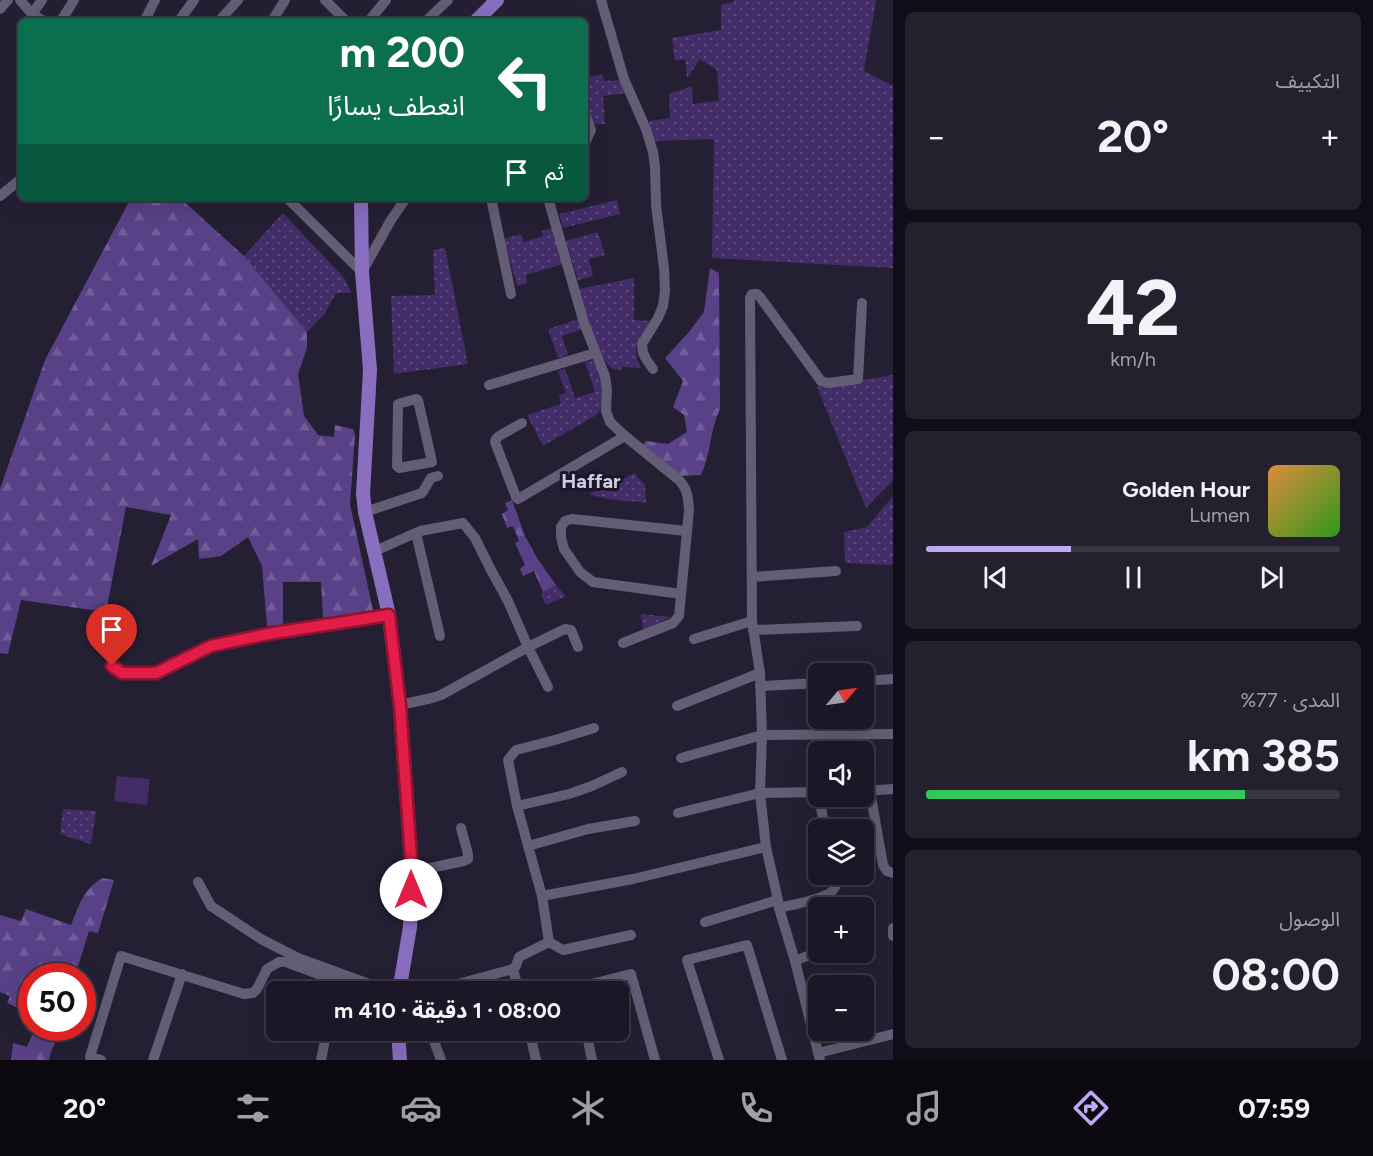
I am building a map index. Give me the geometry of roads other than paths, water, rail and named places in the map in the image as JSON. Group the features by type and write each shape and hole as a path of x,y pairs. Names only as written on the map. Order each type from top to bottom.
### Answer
{"main road":[{"path":"479,18 497,0"},
{"path":"362,201 362,272 370,370 363,494 365,512 389,615 400,705 412,872 410,927 401,981"},
{"path":"399,1041 400,1060"}],"street":[{"path":"20,0 32,14 39,18"},
{"path":"32,14 42,0"},
{"path":"63,18 74,0"},
{"path":"146,18 155,0"},
{"path":"181,18 194,0"},
{"path":"222,18 238,0"},
{"path":"274,18 285,0"},
{"path":"325,0 343,18"},
{"path":"371,18 386,0"},
{"path":"429,18 448,0"},
{"path":"601,0 624,79 646,129 653,152 665,291 663,306 658,318 642,344 646,359 653,369"},
{"path":"588,122 591,130 588,136"},
{"path":"0,196 18,181"},
{"path":"290,201 362,272 404,201"},
{"path":"492,201 512,294"},
{"path":"549,201 575,292 605,376 606,411 610,422 685,486 689,510 679,616 677,620 623,643"},
{"path":"862,303 858,379 828,383 821,381 760,297 752,294 750,298 752,625 760,673 762,735 760,793 766,847 778,904 819,1056 893,1034"},
{"path":"489,385 595,353"},
{"path":"418,400 432,462 399,468 397,466 398,404 400,402 418,400"},
{"path":"522,423 496,439 495,442 518,499 625,436"},
{"path":"365,512 422,493 431,478 438,476"},
{"path":"681,594 593,582 580,572 564,549 561,527 565,521 572,519 686,531"},
{"path":"375,551 420,531 463,523 475,538 508,601 548,687"},
{"path":"416,533 440,636"},
{"path":"752,577 836,571"},
{"path":"110,621 112,666 122,673 156,673 211,646 268,634 389,615"},
{"path":"694,639 752,625 857,626"},
{"path":"400,705 441,695 565,629 571,630 579,647"},
{"path":"677,706 760,673"},
{"path":"874,680 893,679"},
{"path":"760,686 808,684"},
{"path":"594,728 516,750 508,760 517,806 542,896 549,942 562,950 631,935"},
{"path":"681,758 762,735 893,734"},
{"path":"517,806 569,794 622,772"},
{"path":"874,790 893,789"},
{"path":"678,813 760,793 808,794"},
{"path":"871,807 883,864 886,871 893,873"},
{"path":"528,846 588,829 635,821"},
{"path":"412,872 468,859 460,828"},
{"path":"542,896 633,879 766,847"},
{"path":"198,882 211,906 261,939 298,958 361,981"},
{"path":"705,922 778,904 826,896 835,885"},
{"path":"893,928 893,936"},
{"path":"469,981 513,969 519,957 549,942"},
{"path":"719,1060 687,960 747,945 782,1060"},
{"path":"101,1060 90,1057 121,956 244,994 253,993 267,969 279,963 286,962 327,981"},
{"path":"795,961 808,956"},
{"path":"513,969 516,981"},
{"path":"153,1060 182,974"},
{"path":"604,981 631,974 656,1060"},
{"path":"321,1060 325,1041"},
{"path":"434,1041 441,1060"},
{"path":"532,1041 536,1060"},
{"path":"588,1041 592,1060"}],"district":[{"name":"Haffar","path":"591,481"}]}
